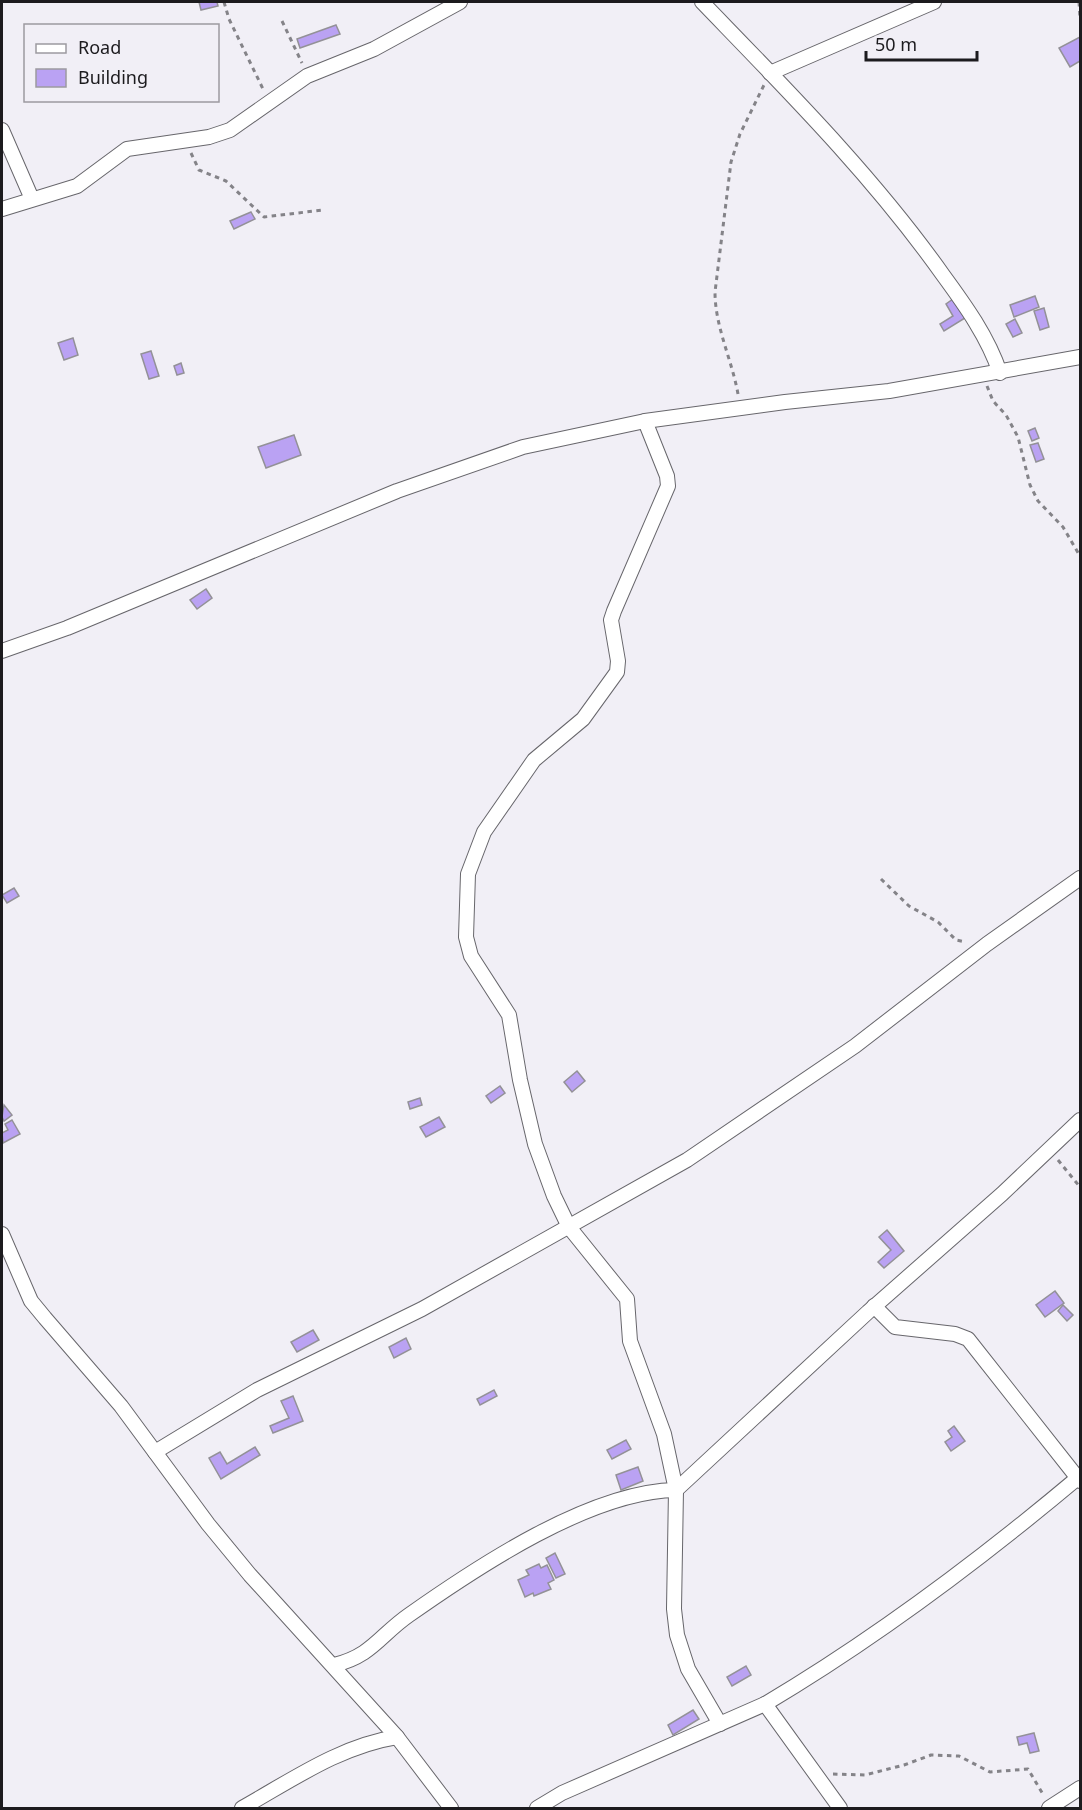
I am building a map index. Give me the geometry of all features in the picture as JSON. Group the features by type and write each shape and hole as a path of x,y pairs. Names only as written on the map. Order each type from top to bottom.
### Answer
{"street":[{"path":"2,209 77,186 127,149 186,140 230,130 269,100 307,76 374,49 460,2"},
{"path":"702,2 771,73 915,235 993,352 1000,373"},
{"path":"771,73 934,2"},
{"path":"2,130 32,199"},
{"path":"2,651 67,628 398,491 481,460 524,447 645,421 889,392 1080,357"},
{"path":"645,421 668,476 668,486 611,620 618,661 616,672 583,719 534,760 484,832 468,874 466,937 471,956 509,1015 520,1080 535,1144 554,1196 569,1227 627,1299 630,1341 664,1434 676,1490 674,1609 677,1635 688,1669 720,1724"},
{"path":"154,1452 257,1390 422,1309 619,1200 715,1142 855,1046 986,945 1080,878"},
{"path":"334,1665 363,1655 405,1618 433,1598 486,1562 522,1543 615,1501 647,1492 676,1490 874,1306 1002,1194 1080,1120"},
{"path":"2,1234 31,1301 121,1406 250,1575 397,1737 451,1809"},
{"path":"537,1809 562,1793 765,1704 884,1630 950,1582 1080,1478 968,1339 955,1334 895,1327 874,1306"},
{"path":"765,1704 840,1809"},
{"path":"242,1809 344,1751 372,1741 397,1737"},
{"path":"1050,1808 1080,1788"}],"path":[{"path":"224,2 269,100"},
{"path":"1079,2 1080,18"},
{"path":"282,21 307,76"},
{"path":"740,408 733,364 715,307 715,292 730,162 740,134 771,73"},
{"path":"186,140 199,170 226,181 264,218 323,210"},
{"path":"983,376 993,401 1006,416 1018,438 1030,485 1038,501 1063,527 1080,556"},
{"path":"881,879 909,906 938,922 956,940 986,945"},
{"path":"1049,1149 1080,1187"},
{"path":"815,1774 865,1774 904,1765 931,1755 959,1756 990,1772 1028,1769 1050,1808"}],"building":[{"path":"199,2 217,2 218,6 201,10"},
{"path":"336,25 340,34 300,48 297,39"},
{"path":"1080,37 1080,61 1070,67 1059,48"},
{"path":"251,212 255,219 234,229 230,221"},
{"path":"1035,296 1039,307 1014,317 1010,305"},
{"path":"953,299 965,318 944,331 940,324 953,316 946,304"},
{"path":"1044,308 1049,327 1040,330 1034,311"},
{"path":"1015,319 1022,333 1013,337 1006,324"},
{"path":"73,338 78,355 64,360 58,343"},
{"path":"151,351 159,376 149,379 141,354"},
{"path":"181,363 184,373 177,375 174,366"},
{"path":"1035,428 1039,438 1032,441 1028,431"},
{"path":"294,435 301,455 266,468 258,447"},
{"path":"1038,443 1044,459 1036,462 1030,445"},
{"path":"206,589 212,598 197,609 190,600"},
{"path":"14,888 19,896 7,903 2,895"},
{"path":"577,1071 585,1081 572,1092 564,1082"},
{"path":"500,1086 505,1093 491,1103 486,1096"},
{"path":"420,1098 422,1105 410,1109 408,1102"},
{"path":"4,1105 12,1115 4,1121 2,1117"},
{"path":"439,1117 445,1127 426,1137 420,1127"},
{"path":"12,1120 20,1134 3,1143 2,1133 8,1130 5,1124"},
{"path":"887,1230 904,1251 884,1268 878,1262 891,1250 879,1237"},
{"path":"1055,1291 1064,1303 1045,1317 1036,1305"},
{"path":"1063,1305 1073,1315 1067,1321 1058,1311"},
{"path":"313,1330 319,1340 297,1352 291,1342"},
{"path":"406,1338 411,1349 394,1358 389,1347"},
{"path":"494,1390 497,1396 480,1405 477,1399"},
{"path":"293,1396 303,1421 273,1433 270,1426 289,1418 281,1401"},
{"path":"954,1426 965,1441 951,1451 945,1442 952,1437 948,1431"},
{"path":"626,1440 631,1449 612,1459 607,1450"},
{"path":"255,1447 260,1455 221,1479 209,1458 220,1452 227,1464"},
{"path":"638,1467 643,1481 621,1490 616,1475"},
{"path":"555,1553 565,1574 556,1578 546,1558"},
{"path":"539,1564 541,1568 547,1565 554,1580 548,1583 551,1589 525,1597 518,1580 529,1575 526,1570"},
{"path":"746,1666 751,1675 732,1686 727,1677"},
{"path":"693,1710 699,1719 673,1735 668,1725"},
{"path":"1034,1733 1039,1751 1030,1753 1027,1743 1019,1745 1017,1737"}]}
